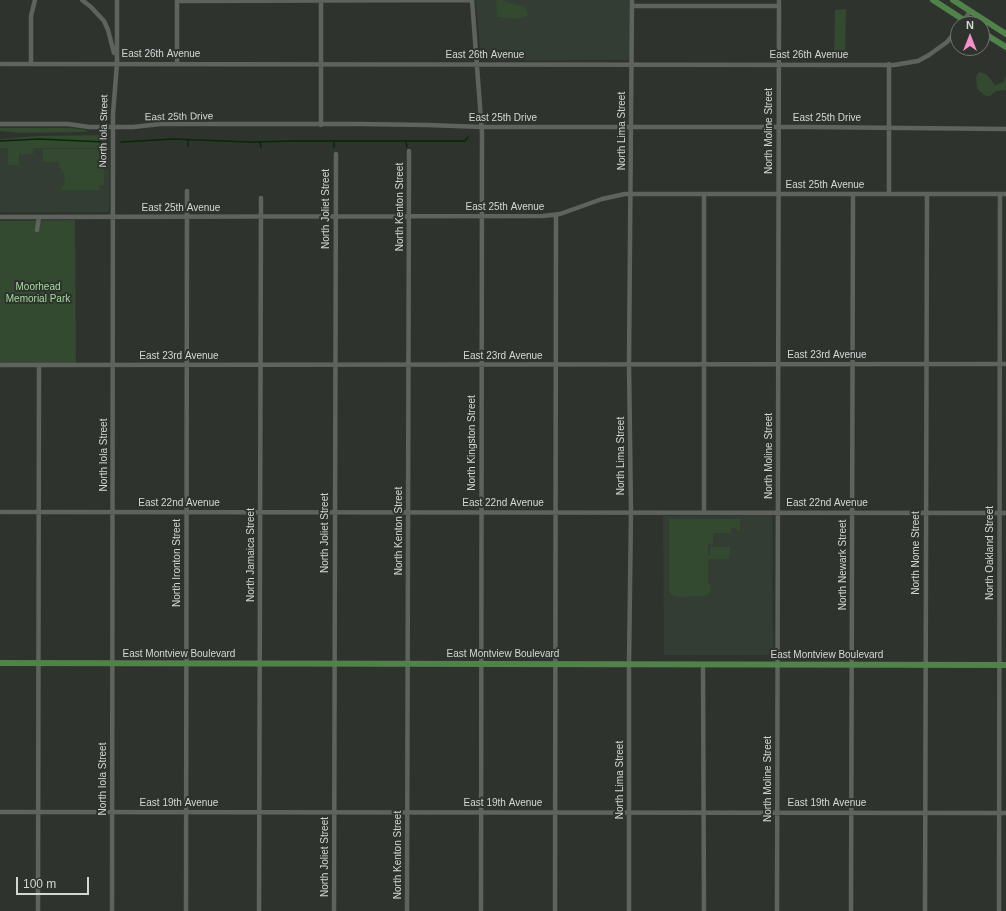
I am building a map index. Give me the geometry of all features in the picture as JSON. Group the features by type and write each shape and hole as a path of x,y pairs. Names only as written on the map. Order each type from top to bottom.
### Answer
{"main road":[{"path":"934,0 956,16"},
{"path":"952,0 1006,34"},
{"path":"990,37 1006,46"},
{"name":"East Montview Boulevard","path":"0,664 1003,665"}],"street":[{"path":"31,64 31,16 35,0"},
{"path":"82,0 104,21 117,63"},
{"name":"North Iola Street","path":"112,911 113,127 114,90 117,63 117,0"},
{"path":"178,63 178,0 472,0"},
{"path":"320,125 321,0"},
{"name":"North Kingston Street","path":"472,0 482,127 481,911"},
{"name":"North Lima Street","path":"629,911 629,364 632,0"},
{"path":"692,0 692,6"},
{"path":"725,0 725,6"},
{"name":"North Moline Street","path":"777,911 777,364 779,0"},
{"path":"632,6 779,6"},
{"path":"968,16 970,11"},
{"name":"East 26th Avenue","path":"0,64 889,64 906,63 922,59 942,47 950,38"},
{"path":"889,64 889,194"},
{"name":"East 25th Drive","path":"0,124 68,124 87,127 160,124 1006,129"},
{"name":"North Kenton Street","path":"407,911 409,151"},
{"name":"North Joliet Street","path":"334,911 336,154"},
{"name":"North Ironton Street","path":"186,911 187,190"},
{"name":"East 25th Avenue","path":"0,217 543,216 574,209 602,199 630,194 1006,194"},
{"path":"704,194 704,512"},
{"name":"North Newark Street","path":"851,911 853,194"},
{"name":"North Nome Street","path":"925,911 924,813 927,194"},
{"name":"North Oakland Street","path":"999,911 999,813 1003,665 999,512 1003,364 1000,194"},
{"name":"North Jamaica Street","path":"259,911 261,198"},
{"path":"555,911 556,214"},
{"path":"36,230 39,217"},
{"name":"East 23rd Avenue","path":"0,365 1003,364"},
{"path":"38,911 39,365"},
{"name":"East 22nd Avenue","path":"0,512 1006,513"},
{"path":"704,665 704,911"},
{"name":"East 19th Avenue","path":"0,812 1006,813"}],"shaded area":[{"path":"476,0 631,0 631,60 481,60"},
{"path":"0,146 109,147 109,212 0,212"},
{"path":"772,515 773,655 664,655 663,516"}],"green space":[{"path":"499,0 525,6 528,16 516,19 497,17 496,1"},
{"path":"846,9 845,58 834,58 835,10"},
{"path":"981,72 987,75 995,85 1004,82 1006,75 1006,90 996,91 990,96 986,96 977,89 976,77 978,73"},
{"path":"0,128 70,128 87,130 87,132 21,133 0,131"},
{"path":"105,135 105,148 31,148 33,149 33,154 20,154 19,148 19,165 8,165 8,148 0,148 0,140 4,139 37,136"},
{"path":"43,149 100,149 101,162 104,167 104,185 99,185 99,190 60,190 65,183 64,173 59,167 59,162 43,162"},
{"name":"Moorhead Memorial Park","path":"75,220 76,365 0,365 0,221"},
{"path":"669,519 740,519 740,531 737,531 736,528 731,528 731,533 713,533 713,544 708,544 708,555 710,555 710,547 730,547 730,551 729,559 708,559 708,584 711,584 711,588 710,592 705,596 677,597 669,592"}],"waterway":[{"path":"99,142 104,135"},
{"path":"121,142 173,139 249,142 465,141 468,137"},
{"path":"0,141 38,139 105,142"},
{"path":"188,140 188,146"},
{"path":"334,141 334,147"},
{"path":"406,141 407,147"},
{"path":"260,142 261,147"}]}
